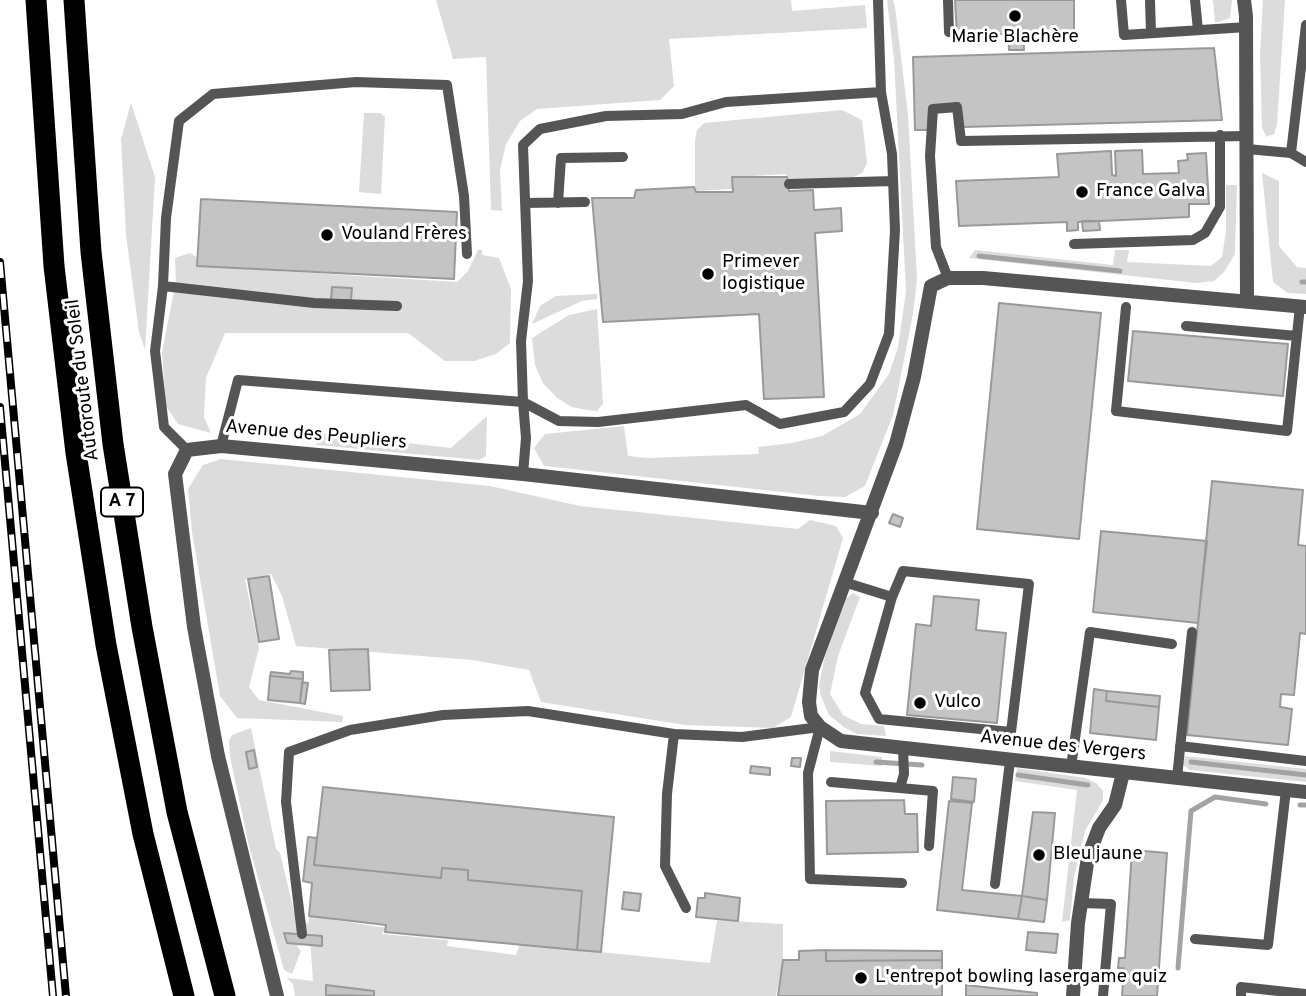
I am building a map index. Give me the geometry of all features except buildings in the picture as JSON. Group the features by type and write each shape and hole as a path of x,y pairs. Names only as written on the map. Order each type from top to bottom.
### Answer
{"highway":[{"name":"Autoroute du Soleil","path":"36,0 54,266 76,453 106,645 143,834 184,996"},
{"name":"Autoroute du Soleil","path":"74,0 92,252 115,457 142,627 177,812 225,996"}],"street":[{"path":"1244,0 1247,22"},
{"path":"1247,300 1247,22 1250,0"},
{"path":"820,727 811,716 812,670 896,444 931,286 948,278 983,278 1303,307"},
{"name":"Avenue des Peupliers","path":"187,450 221,446 523,474 872,513"},
{"path":"187,450 175,474 194,627 218,757 277,996"},
{"name":"Avenue des Vergers","path":"820,727 841,741 1306,792"},
{"path":"1073,996 1088,857 1099,828 1115,805 1123,773"}],"lane":[{"path":"221,446 238,380 523,402 559,421 598,422 746,405 780,424 844,412 870,384 889,334 895,230 893,181 881,92 878,0"},
{"path":"948,0 949,33"},
{"path":"1122,0 1124,35 1198,30 1247,22"},
{"path":"1150,0 1151,33"},
{"path":"1195,0 1198,30"},
{"path":"1291,153 1306,25"},
{"path":"187,450 164,428 155,351 163,286 166,218 179,121 213,94 356,82 447,85 464,196 467,254"},
{"path":"523,474 526,438 521,341 528,281 523,145 540,129 606,116 682,114 726,102 881,92"},
{"path":"948,278 936,247 930,156 933,109 957,107 961,141 1220,135 1291,153 1306,162"},
{"path":"1074,244 1193,240 1205,233 1220,207 1220,135"},
{"path":"558,203 561,158 623,157"},
{"path":"789,184 893,181"},
{"path":"525,203 585,202"},
{"path":"163,286 314,303 397,306"},
{"path":"1126,307 1116,411 1287,430 1303,307"},
{"path":"1186,326 1297,337"},
{"path":"903,571 1029,584 1011,732 878,719 865,693 891,597 903,571"},
{"path":"845,582 891,597"},
{"path":"1071,767 1090,632 1172,644"},
{"path":"1177,778 1192,632"},
{"path":"302,934 286,802 289,752 351,730 443,715 528,711 674,734 742,737 820,727 808,773 810,879 902,883"},
{"path":"674,734 667,794 665,866 686,908"},
{"path":"1180,746 1306,761"},
{"path":"900,788 904,774 903,749"},
{"path":"995,884 1010,761"},
{"path":"831,782 933,791 929,846"},
{"path":"1195,939 1268,945 1286,790"},
{"path":"1081,903 1111,904 1103,996"},
{"path":"1241,996 1241,987 1306,994"}],"shaded area":[{"path":"436,0 791,0 792,11 865,5 867,28 669,39 674,86 660,100 537,109 520,121 506,144 500,170 502,211 491,210 486,57 453,59"},
{"path":"887,0 893,0 895,7 908,115 917,279 913,314 893,415 865,486 845,497 819,496 544,466 534,448 545,434 624,426 628,456 646,458 759,454 758,447 822,436 860,414 889,374 898,347 906,291 894,59"},
{"path":"1213,0 1232,0 1230,18 1215,23"},
{"path":"1263,0 1285,0 1277,125 1274,134 1266,137 1262,127 1260,54"},
{"path":"131,103 155,177 145,350 139,332 126,235 121,139"},
{"path":"842,110 862,120 867,163 863,172 854,177 787,181 786,174 733,177 732,189 695,191 695,140 697,130 704,123"},
{"path":"364,113 380,113 385,117 381,194 359,192"},
{"path":"1262,173 1279,181 1279,246 1297,267 1306,268 1306,294 1288,293 1273,282"},
{"path":"1226,185 1237,185 1235,254 1224,272 1214,281 1196,283 969,258 975,250 1113,265 1115,250 1129,250 1127,262 1211,266 1222,257 1226,231"},
{"path":"478,250 482,250 482,255 499,258 511,289 510,343 496,354 474,361 445,361 408,333 225,333 206,378 204,417 211,433 178,424 166,406 162,352 176,281 175,258 190,253 198,258 198,266 457,282 468,271"},
{"path":"597,294 597,299 582,301 532,324 540,306 556,296"},
{"path":"597,309 603,404 597,411 572,407 557,398 543,383 535,365 532,338 569,315"},
{"path":"487,416 486,456 479,460 316,445 319,433 451,448"},
{"path":"221,459 490,486 580,506 798,529 810,520 836,526 843,538 791,717 773,728 685,725 541,702 529,670 472,660 296,646 282,596 271,574 245,579 259,648 249,687 259,700 343,716 342,722 237,718 220,696 192,532 188,489 203,465"},
{"path":"853,593 860,597 838,656 830,694 843,715 861,724 884,726 886,736 857,734 845,728 829,715 821,696 819,686 824,660 844,600"},
{"path":"251,728 276,849 280,853 294,911 308,924 309,916 386,928 382,934 448,940 447,946 516,955 520,944 710,963 717,920 783,924 783,960 776,996 295,996 293,984 287,978 313,981 310,937 309,944 297,946 301,951 292,974 284,970 249,846 230,757 229,741 232,735"},
{"path":"830,751 882,757 882,766 830,762"},
{"path":"1185,756 1306,769 1306,782 1190,770 1183,765"},
{"path":"1017,768 1085,778 1096,783 1103,791 1103,800 1085,831 1074,877 1070,920 1062,922 1077,790 1015,781"}],"waterway":[{"path":"979,256 1120,271"},
{"path":"876,762 922,765"},
{"path":"1191,762 1306,775"},
{"path":"1018,775 1088,785"},
{"path":"1178,968 1191,811 1215,797 1266,804"},
{"path":"1300,805 1306,805"}],"railway":[{"path":"0,262 66,996"},
{"path":"0,407 53,996"}],"place":[{"name":"Marie Blachère","path":"1015,16"},
{"name":"France Galva","path":"1082,192"},
{"name":"Vouland Frères","path":"327,235"},
{"name":"Primever logistique","path":"708,274"},
{"name":"Vulco","path":"920,703"},
{"name":"Bleu jaune","path":"1039,855"},
{"name":"L'entrepot bowling lasergame quiz","path":"861,978"}]}
